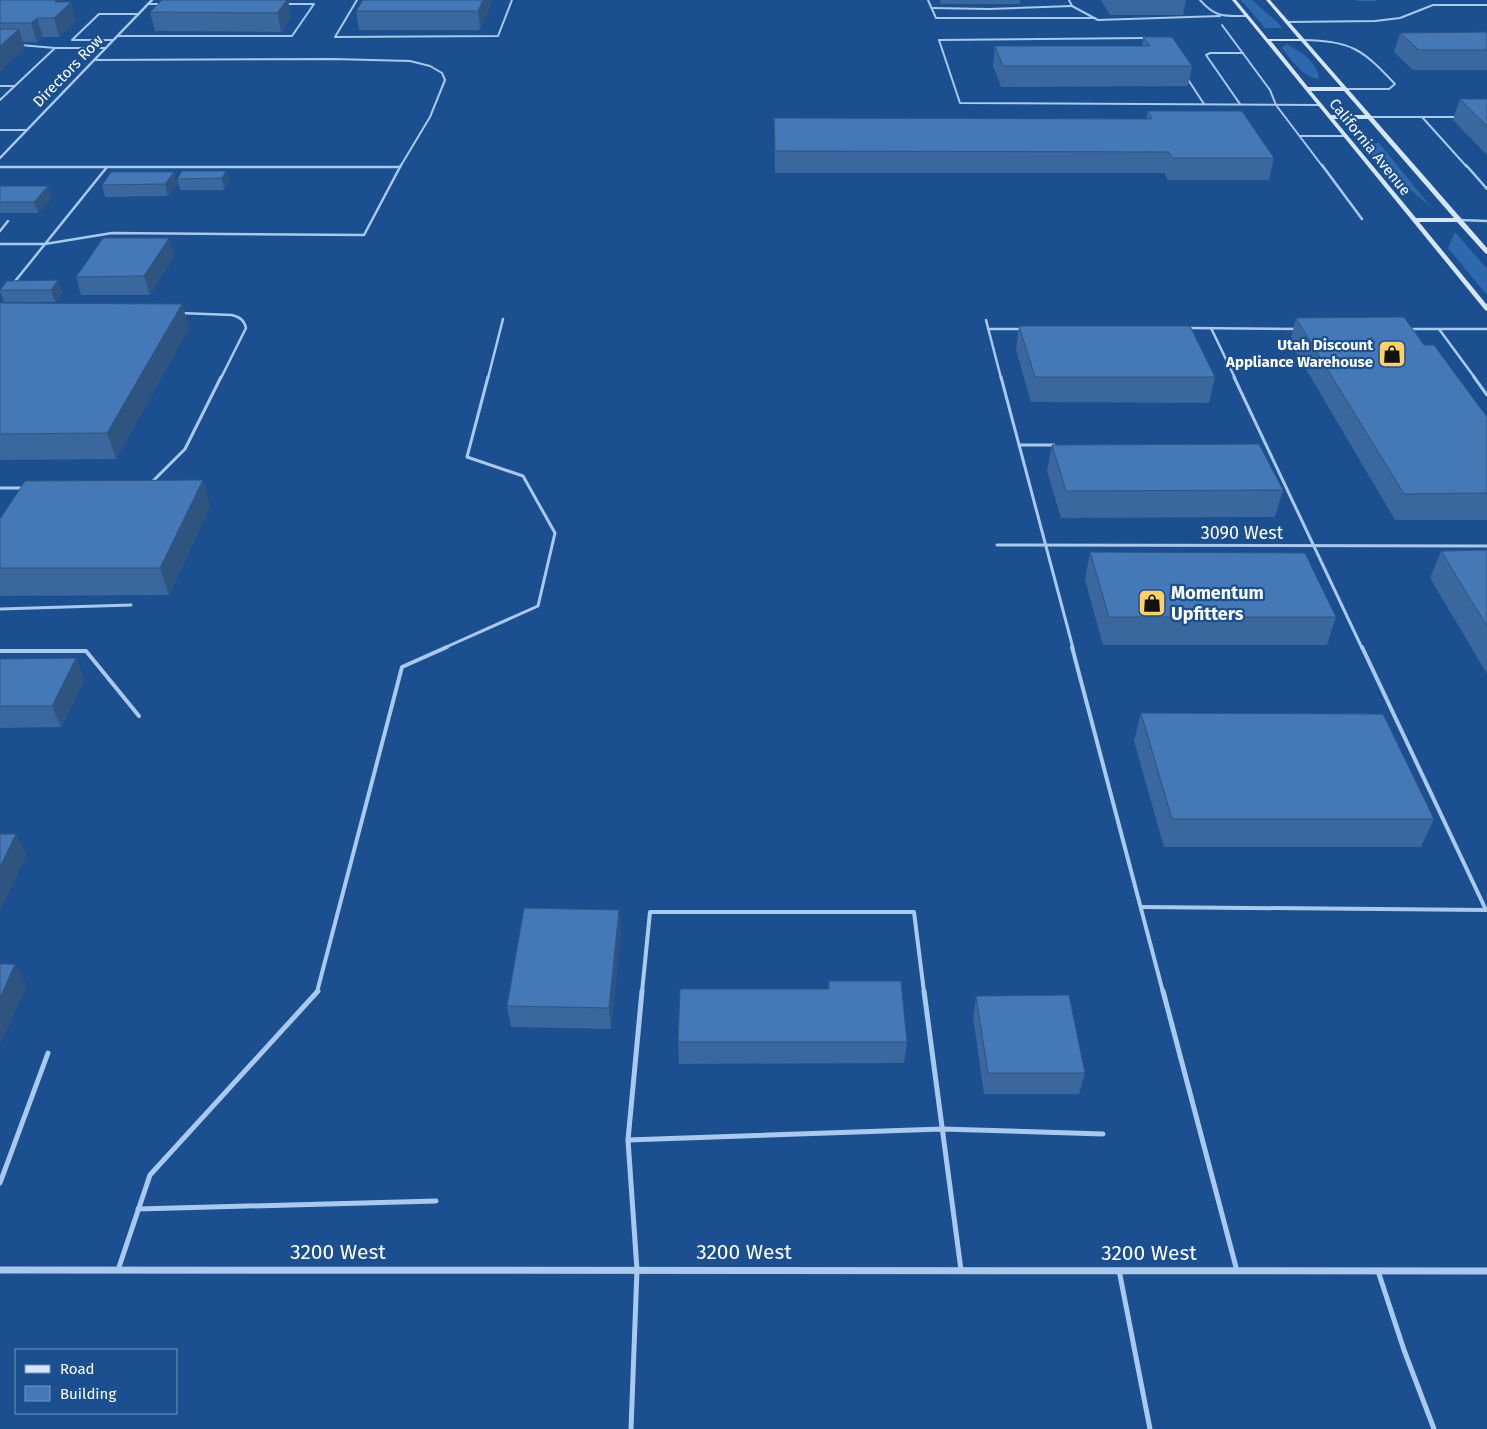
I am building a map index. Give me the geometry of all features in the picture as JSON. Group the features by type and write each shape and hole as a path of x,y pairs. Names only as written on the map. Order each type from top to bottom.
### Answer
{"main road":[{"name":"California Avenue","path":"1234,0 1487,309"},
{"name":"California Avenue","path":"1268,0 1487,252"},
{"path":"1266,40 1302,40"},
{"path":"1307,89 1345,89"},
{"path":"1330,118 1370,117"},
{"path":"1414,220 1459,220"}],"street":[{"name":"Directors Row","path":"0,158 152,0"},
{"name":"3200 West","path":"0,1270 1487,1271"}],"lane":[{"path":"358,0 336,37 498,36 512,0"},
{"path":"928,0 936,18 947,19 1163,19 1248,16"},
{"path":"1069,0 1072,6"},
{"path":"1200,0 1211,13 1220,16"},
{"path":"148,4 165,4"},
{"path":"118,36 292,36 314,4 278,4"},
{"path":"1286,22 1375,22 1400,18 1433,5 1487,5"},
{"path":"933,8 989,9 1072,6 1095,18"},
{"path":"113,40 72,40 99,14 139,14"},
{"path":"1222,25 1270,90 1276,104 1362,219"},
{"path":"1151,38 939,40 960,103 1320,105"},
{"path":"1302,40 1328,40 1352,45 1367,54 1395,84 1389,89 1345,89"},
{"path":"17,45 55,48 106,48"},
{"path":"0,100 55,48"},
{"path":"1240,104 1206,54 1243,53"},
{"path":"0,244 44,244 112,233 364,234 400,167 430,117 445,80 442,73 430,66 410,61 333,59 94,60"},
{"path":"1182,71 1204,104"},
{"path":"0,86 15,86"},
{"path":"1370,117 1459,117"},
{"path":"1422,117 1487,189"},
{"path":"0,130 27,130"},
{"path":"1300,136 1346,136"},
{"path":"0,167 400,167"},
{"path":"9,289 107,167"},
{"path":"1459,220 1487,221"},
{"path":"0,231 8,221"},
{"path":"147,483 152,482 185,449 246,328 245,323 240,318 232,315 178,313"},
{"path":"118,1270 150,1175 318,993 402,667 538,606 555,533 523,476 467,457 503,319"},
{"path":"986,320 1237,1271"},
{"path":"1182,328 1300,328"},
{"path":"1141,907 1486,910 1212,328"},
{"path":"988,329 1027,329"},
{"path":"1399,329 1487,329"},
{"path":"1439,329 1487,395"},
{"path":"1019,445 1059,445"},
{"path":"1256,445 1266,445"},
{"path":"0,488 28,488"},
{"name":"3090 West","path":"997,545 1487,546"},
{"path":"0,608 131,605"},
{"path":"0,651 86,651 139,716"},
{"path":"630,1429 637,1270 628,1140 650,912 914,912 961,1270"},
{"path":"0,1184 48,1053"},
{"path":"628,1140 942,1129 1103,1134"},
{"path":"138,1209 436,1201"},
{"path":"1119,1270 1150,1429"},
{"path":"1378,1271 1404,1350 1434,1429"}],"shaded area":[{"path":"1241,0 1252,0 1282,28 1265,28"},
{"path":"1286,44 1312,62 1319,79 1313,78 1298,67 1282,48"},
{"path":"1379,143 1431,207 1375,160 1362,144"},
{"path":"1455,232 1487,269 1487,295 1448,248"}],"building":[{"path":"0,0 56,0 55,2 71,2 54,18 37,18 31,23 0,23"},
{"path":"162,0 287,0 277,13 150,12"},
{"path":"363,0 483,0 478,11 356,11"},
{"path":"0,29 19,29 0,46"},
{"path":"1487,32 1487,50 1419,50 1400,33"},
{"path":"1143,37 1172,37 1192,66 1003,66 995,46 1150,46"},
{"path":"1460,99 1487,99 1487,126"},
{"path":"1148,111 1242,111 1274,158 1172,158 1169,152 775,151 774,118 1152,119"},
{"path":"182,171 226,171 222,178 177,179"},
{"path":"111,172 174,172 165,184 102,185"},
{"path":"0,186 48,186 34,202 0,202"},
{"path":"103,238 169,238 144,276 76,277"},
{"path":"58,280 51,290 0,290 7,281"},
{"path":"0,303 182,304 107,433 0,434"},
{"path":"1404,317 1424,345 1434,345 1487,417 1487,493 1404,494 1296,318"},
{"path":"1019,326 1190,326 1215,377 1035,377"},
{"path":"1259,444 1283,490 1066,491 1052,445"},
{"path":"203,480 160,568 0,568 0,519 25,481"},
{"path":"1487,550 1487,626 1441,551"},
{"path":"1090,552 1305,553 1336,617 1109,617"},
{"path":"76,658 52,706 0,706 0,659"},
{"path":"1141,713 1383,714 1434,819 1172,819"},
{"path":"0,834 16,834 0,867"},
{"path":"524,908 619,910 609,1008 507,1006"},
{"path":"0,964 15,964 0,998"},
{"path":"829,981 901,981 907,1042 678,1042 680,989 829,989"},
{"path":"1069,995 1085,1073 988,1073 976,996"}],"place":[{"name":"Utah Discount Appliance Warehouse","path":"1392,354"},
{"name":"Momentum Upfitters","path":"1152,603"}]}
